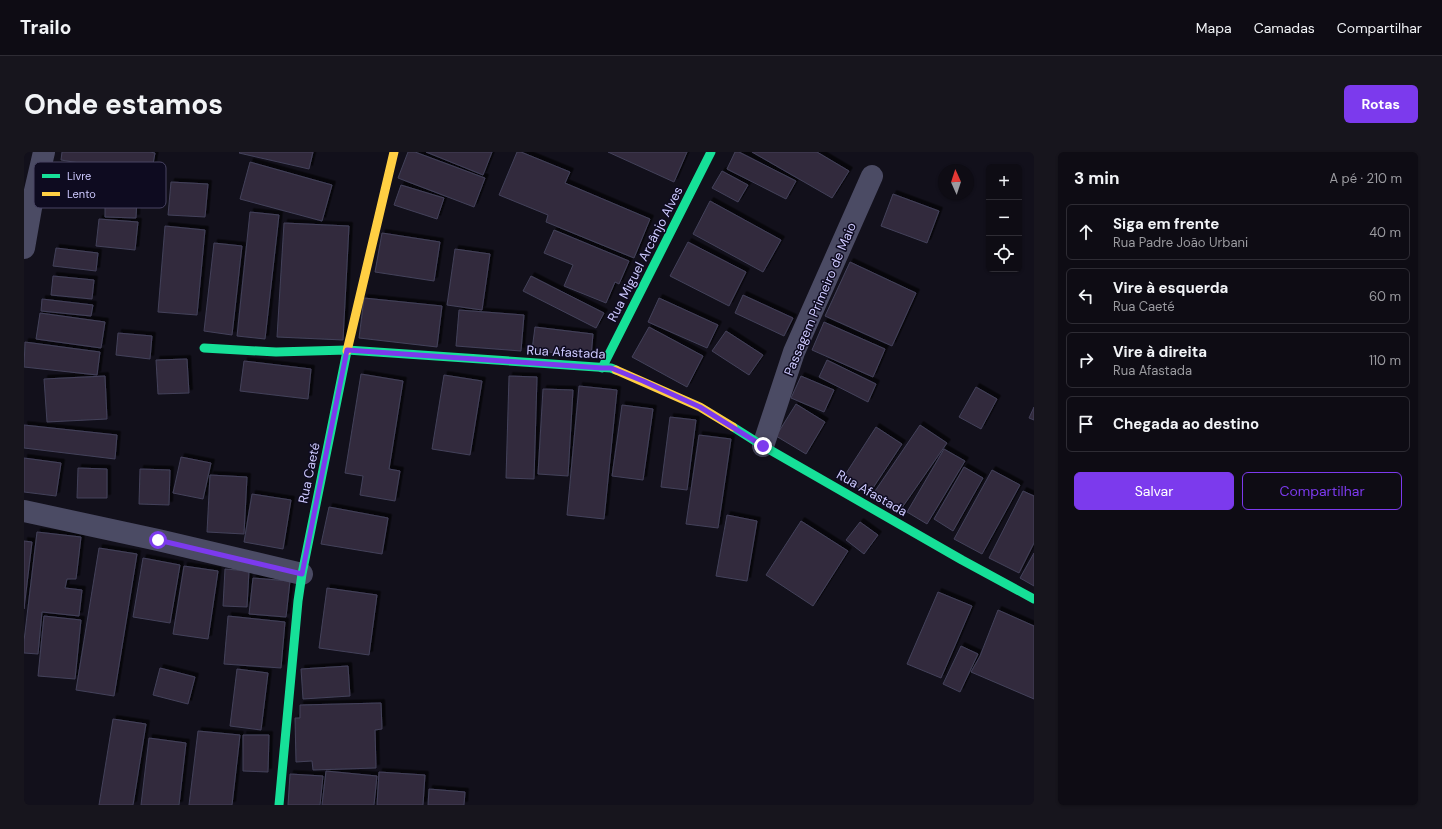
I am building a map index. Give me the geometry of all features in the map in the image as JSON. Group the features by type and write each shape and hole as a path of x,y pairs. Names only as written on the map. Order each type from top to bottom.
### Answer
{"street":[{"path":"42,162 44,152"},
{"name":"Rua Caeté","path":"279,805 302,574 347,350 394,152"},
{"name":"Rua Miguel Arcânjo Alves","path":"602,368 711,152"},
{"name":"Passagem Primeiro de Maio","path":"763,446 794,352 872,176"},
{"path":"24,248 34,195"},
{"name":"Rua Afastada","path":"204,348 276,352 347,350 611,368 618,370 700,407 763,446 962,560 1034,599"},
{"path":"24,511 158,540 302,574"}],"building":[{"path":"62,152 155,153 153,162 73,162 61,160"},
{"path":"313,152 309,169 239,153"},
{"path":"408,152 415,152 485,178 474,207 398,178"},
{"path":"426,152 492,152 483,175"},
{"path":"517,152 521,152 570,172 565,183 650,219 634,258 546,222 548,215 499,195"},
{"path":"608,152 687,152 674,182"},
{"path":"735,152 739,152 796,181 786,199 727,169"},
{"path":"752,152 817,152 849,171 832,198"},
{"path":"250,162 332,185 322,221 240,199"},
{"path":"722,171 748,185 738,202 712,188"},
{"path":"171,182 208,184 205,217 168,215"},
{"path":"401,185 444,198 437,219 394,205"},
{"path":"893,194 939,211 927,243 881,226"},
{"path":"710,201 781,240 763,272 693,234"},
{"path":"105,208 137,208 136,218 105,217"},
{"path":"250,212 279,215 265,339 237,336"},
{"path":"99,219 138,222 135,250 96,246"},
{"path":"284,223 349,226 343,340 277,337"},
{"path":"165,226 205,230 197,315 158,312"},
{"path":"554,230 629,261 619,284 615,282 606,303 564,286 573,265 544,253"},
{"path":"382,233 440,242 434,281 375,272"},
{"path":"688,242 746,272 729,306 670,276"},
{"path":"214,243 242,246 232,335 204,331"},
{"path":"56,248 98,253 96,271 53,266"},
{"path":"455,249 490,254 482,310 447,305"},
{"path":"850,262 916,293 892,346 825,316"},
{"path":"53,276 94,280 92,299 51,295"},
{"path":"531,276 604,313 596,328 523,291"},
{"path":"743,295 793,318 784,336 735,313"},
{"path":"364,298 442,306 437,347 359,338"},
{"path":"659,298 718,325 707,348 648,322"},
{"path":"42,299 93,305 91,316 41,311"},
{"path":"459,310 524,315 521,351 456,346"},
{"path":"40,313 105,322 101,348 36,339"},
{"path":"824,322 885,349 873,377 812,350"},
{"path":"535,327 593,334 591,357 532,350"},
{"path":"649,327 703,356 687,387 632,357"},
{"path":"726,331 763,355 749,375 712,351"},
{"path":"118,333 152,336 150,359 116,355"},
{"path":"25,342 100,352 97,375 24,367"},
{"path":"187,359 189,393 158,394 156,360"},
{"path":"827,360 876,384 868,402 819,377"},
{"path":"244,361 311,369 308,399 240,391"},
{"path":"361,374 403,381 389,469 400,471 395,501 360,495 363,476 345,473"},
{"path":"444,375 482,381 470,455 432,449"},
{"path":"105,376 107,419 47,422 44,379"},
{"path":"509,376 537,377 534,479 506,478"},
{"path":"801,376 834,390 824,412 791,398"},
{"path":"579,386 617,390 604,519 567,515"},
{"path":"976,387 997,399 981,429 959,417"},
{"path":"543,389 573,390 568,476 538,474"},
{"path":"796,404 825,422 806,454 776,436"},
{"path":"622,405 653,409 643,480 612,476"},
{"path":"1034,407 1034,420 1029,418"},
{"path":"670,417 696,420 687,490 661,487"},
{"path":"24,425 117,435 115,459 24,448"},
{"path":"920,425 947,443 899,512 873,494"},
{"path":"876,427 902,444 869,494 843,478"},
{"path":"699,435 731,439 718,528 686,524"},
{"path":"944,449 965,461 927,524 907,512"},
{"path":"181,457 211,463 203,499 173,493"},
{"path":"24,458 61,463 56,496 24,492"},
{"path":"964,467 983,478 953,531 934,519"},
{"path":"78,468 107,469 107,498 77,498"},
{"path":"140,469 170,470 169,505 139,504"},
{"path":"992,470 1020,485 982,554 954,539"},
{"path":"210,475 247,477 244,534 207,532"},
{"path":"1023,491 1034,496 1034,543 1019,573 989,558"},
{"path":"252,494 291,500 283,549 244,542"},
{"path":"329,507 388,518 382,554 321,544"},
{"path":"727,515 757,521 747,581 716,576"},
{"path":"801,521 848,551 813,606 766,575"},
{"path":"860,522 878,535 864,554 846,540"},
{"path":"37,532 81,537 76,579 67,579 65,588 82,590 79,616 42,612 38,654 24,653 24,641"},
{"path":"24,541 32,542 24,609"},
{"path":"99,548 137,554 114,696 76,690"},
{"path":"1034,553 1034,586 1020,578"},
{"path":"143,558 180,565 170,623 133,617"},
{"path":"184,566 218,571 208,639 173,634"},
{"path":"225,569 249,571 247,607 223,606"},
{"path":"253,578 290,581 286,617 249,614"},
{"path":"327,588 377,595 369,655 319,648"},
{"path":"938,592 972,606 941,678 907,664"},
{"path":"998,610 1034,626 1034,699 971,672 980,656"},
{"path":"44,616 81,620 75,679 38,676"},
{"path":"228,616 285,622 281,668 224,664"},
{"path":"961,646 978,654 960,692 943,684"},
{"path":"348,666 350,696 303,699 301,669"},
{"path":"160,668 195,677 188,704 153,695"},
{"path":"237,669 268,673 261,730 230,726"},
{"path":"381,703 382,729 375,730 376,768 313,770 312,761 296,762 295,718 300,718 300,705"},
{"path":"113,719 146,724 133,805 99,805"},
{"path":"198,731 240,735 232,805 189,805"},
{"path":"243,735 269,735 268,772 243,771"},
{"path":"149,738 186,743 179,805 141,805"},
{"path":"326,771 377,776 374,805 322,805"},
{"path":"379,772 425,775 423,805 377,805"},
{"path":"290,774 323,776 320,805 288,805"},
{"path":"429,789 465,792 464,805 428,805"}],"traffic: fast":[{"path":"602,368 711,152"},
{"path":"204,348 276,352 347,350 611,368 616,370"},
{"path":"279,805 298,601 302,574 347,351"},
{"path":"733,427 763,446 962,560 1034,599"}],"traffic: slow":[{"path":"347,351 394,152"},
{"path":"616,370 700,407 733,427"}],"route":[{"path":"158,540 302,574 347,350 611,368 700,407 763,446"}]}
